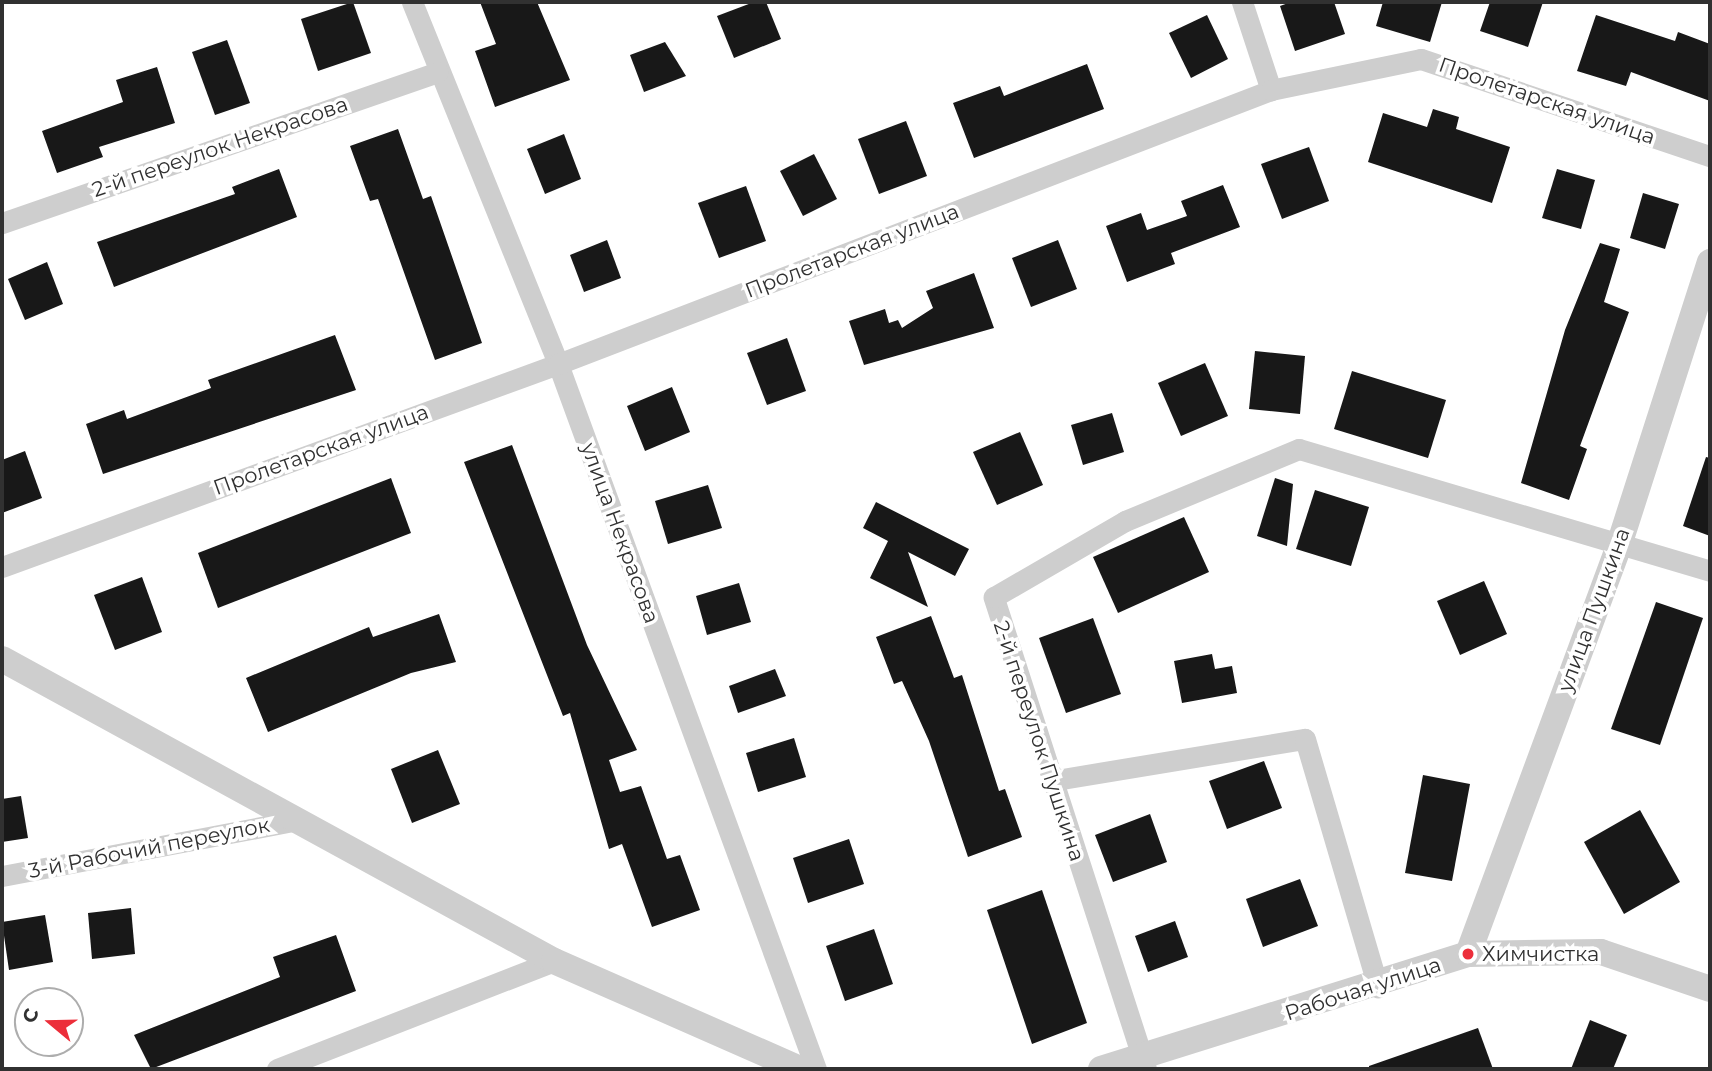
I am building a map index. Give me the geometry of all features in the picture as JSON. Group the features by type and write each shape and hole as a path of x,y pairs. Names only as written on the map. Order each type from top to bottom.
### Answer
{"street":[{"name":"улица Некрасова","path":"412,2 558,364 816,1069"},
{"path":"1242,2 1271,90"},
{"name":"Пролетарская улица","path":"2,567 558,364 1271,90 1421,59 1710,156"},
{"name":"2-й переулок Некрасова","path":"2,223 438,72"},
{"name":"улица Пушкина","path":"1468,954 1620,541 1710,262"},
{"name":"2-й переулок Пушкина","path":"1144,1062 1050,781 994,597 1125,521 1300,449 1620,541 1710,571"},
{"path":"2,659 554,961 800,1069"},
{"path":"1050,781 1305,739 1378,987"},
{"name":"3-й Рабочий переулок","path":"2,876 297,820"},
{"name":"Рабочая улица","path":"1101,1069 1144,1062 1378,987 1468,954 1601,952 1710,989"},
{"path":"277,1069 554,961"}],"building":[{"path":"353,2 371,53 318,71 301,19"},
{"path":"480,2 537,2 570,80 495,107 475,51 496,44"},
{"path":"754,2 766,2 781,39 734,58 717,16"},
{"path":"1291,2 1334,2 1345,34 1295,51 1280,6"},
{"path":"1383,2 1442,2 1430,42 1376,26"},
{"path":"1490,2 1543,2 1528,47 1480,31"},
{"path":"1207,15 1228,59 1191,78 1169,33"},
{"path":"1596,15 1675,41 1678,32 1710,44 1710,101 1631,72 1626,86 1577,71"},
{"path":"227,40 250,103 215,115 192,52"},
{"path":"665,42 686,76 644,92 630,55"},
{"path":"1087,64 1104,109 974,158 953,103 1000,86 1004,96"},
{"path":"157,67 175,123 99,147 103,157 57,173 42,131 123,102 116,80"},
{"path":"1433,109 1459,117 1456,129 1510,147 1492,203 1368,162 1383,113 1427,127"},
{"path":"906,121 927,176 879,194 858,139"},
{"path":"398,129 423,199 431,196 482,343 435,360 378,199 370,201 350,146"},
{"path":"564,134 581,179 545,194 527,149"},
{"path":"1309,147 1329,201 1282,219 1261,164"},
{"path":"814,154 837,199 803,216 780,171"},
{"path":"279,169 297,217 114,287 97,242 235,194 232,187"},
{"path":"1557,169 1595,180 1581,229 1542,218"},
{"path":"1223,185 1240,227 1171,253 1175,264 1127,282 1106,226 1141,213 1147,230 1187,216 1181,201"},
{"path":"746,186 766,241 719,258 698,203"},
{"path":"1643,193 1679,204 1665,249 1630,238"},
{"path":"607,240 621,278 584,292 570,255"},
{"path":"1058,240 1077,289 1031,307 1012,258"},
{"path":"1600,243 1620,249 1604,302 1629,312 1580,446 1587,449 1569,500 1521,483 1565,330"},
{"path":"47,262 63,304 25,320 8,279"},
{"path":"974,273 994,328 864,365 849,321 885,309 889,323 898,320 902,328 933,308 926,291"},
{"path":"335,335 356,390 103,474 86,424 124,410 127,419 211,388 208,380"},
{"path":"787,338 806,391 767,405 747,353"},
{"path":"1255,351 1305,356 1300,414 1249,409"},
{"path":"1205,363 1228,416 1181,436 1158,383"},
{"path":"1352,371 1446,400 1428,458 1334,429"},
{"path":"672,387 690,432 645,451 627,406"},
{"path":"1112,413 1124,452 1083,465 1071,425"},
{"path":"1020,432 1043,485 997,505 973,452"},
{"path":"512,445 587,645 637,750 609,760 620,792 641,786 667,859 680,855 700,910 652,927 622,844 609,849 570,713 563,716 464,462"},
{"path":"25,451 42,498 2,513 2,460"},
{"path":"1706,457 1710,458 1710,536 1683,526"},
{"path":"391,478 411,533 218,608 198,553"},
{"path":"1275,478 1293,484 1287,546 1257,536"},
{"path":"708,485 722,528 668,544 655,501"},
{"path":"1315,490 1369,507 1351,566 1296,549"},
{"path":"876,502 969,549 955,576 908,552 928,607 870,578 888,541 863,528"},
{"path":"1184,517 1209,572 1118,613 1093,557"},
{"path":"142,577 162,632 115,650 94,595"},
{"path":"1484,581 1507,634 1460,655 1437,601"},
{"path":"739,583 751,622 707,635 696,596"},
{"path":"1656,602 1703,618 1660,745 1611,729"},
{"path":"439,614 456,662 411,673 268,732 246,678 369,627 373,637"},
{"path":"931,616 954,678 962,675 999,791 1005,789 1022,837 968,857 929,741 902,681 894,684 876,637"},
{"path":"1093,618 1121,694 1066,713 1039,638"},
{"path":"1212,654 1215,669 1232,666 1237,693 1182,703 1174,661"},
{"path":"775,669 786,696 738,713 729,686"},
{"path":"794,738 806,777 758,792 746,753"},
{"path":"438,750 460,804 412,823 391,769"},
{"path":"1264,761 1282,808 1227,829 1209,781"},
{"path":"1423,775 1470,784 1452,881 1405,873"},
{"path":"21,796 28,838 2,842 2,799"},
{"path":"1640,810 1680,882 1624,914 1584,842"},
{"path":"1150,814 1167,862 1113,882 1095,835"},
{"path":"849,839 864,884 808,903 793,858"},
{"path":"1300,879 1318,926 1263,947 1246,899"},
{"path":"1042,890 1087,1023 1032,1044 987,910"},
{"path":"131,908 135,954 92,959 88,913"},
{"path":"45,915 53,962 9,970 2,922"},
{"path":"1175,921 1188,957 1148,972 1135,936"},
{"path":"874,929 893,984 845,1001 826,946"},
{"path":"336,935 356,991 151,1069 134,1035 280,977 273,957"},
{"path":"1590,1020 1627,1035 1613,1069 1571,1069"},
{"path":"1478,1028 1493,1069 1369,1069 1369,1066"}],"place":[{"name":"Химчистка","path":"1468,954"}]}
